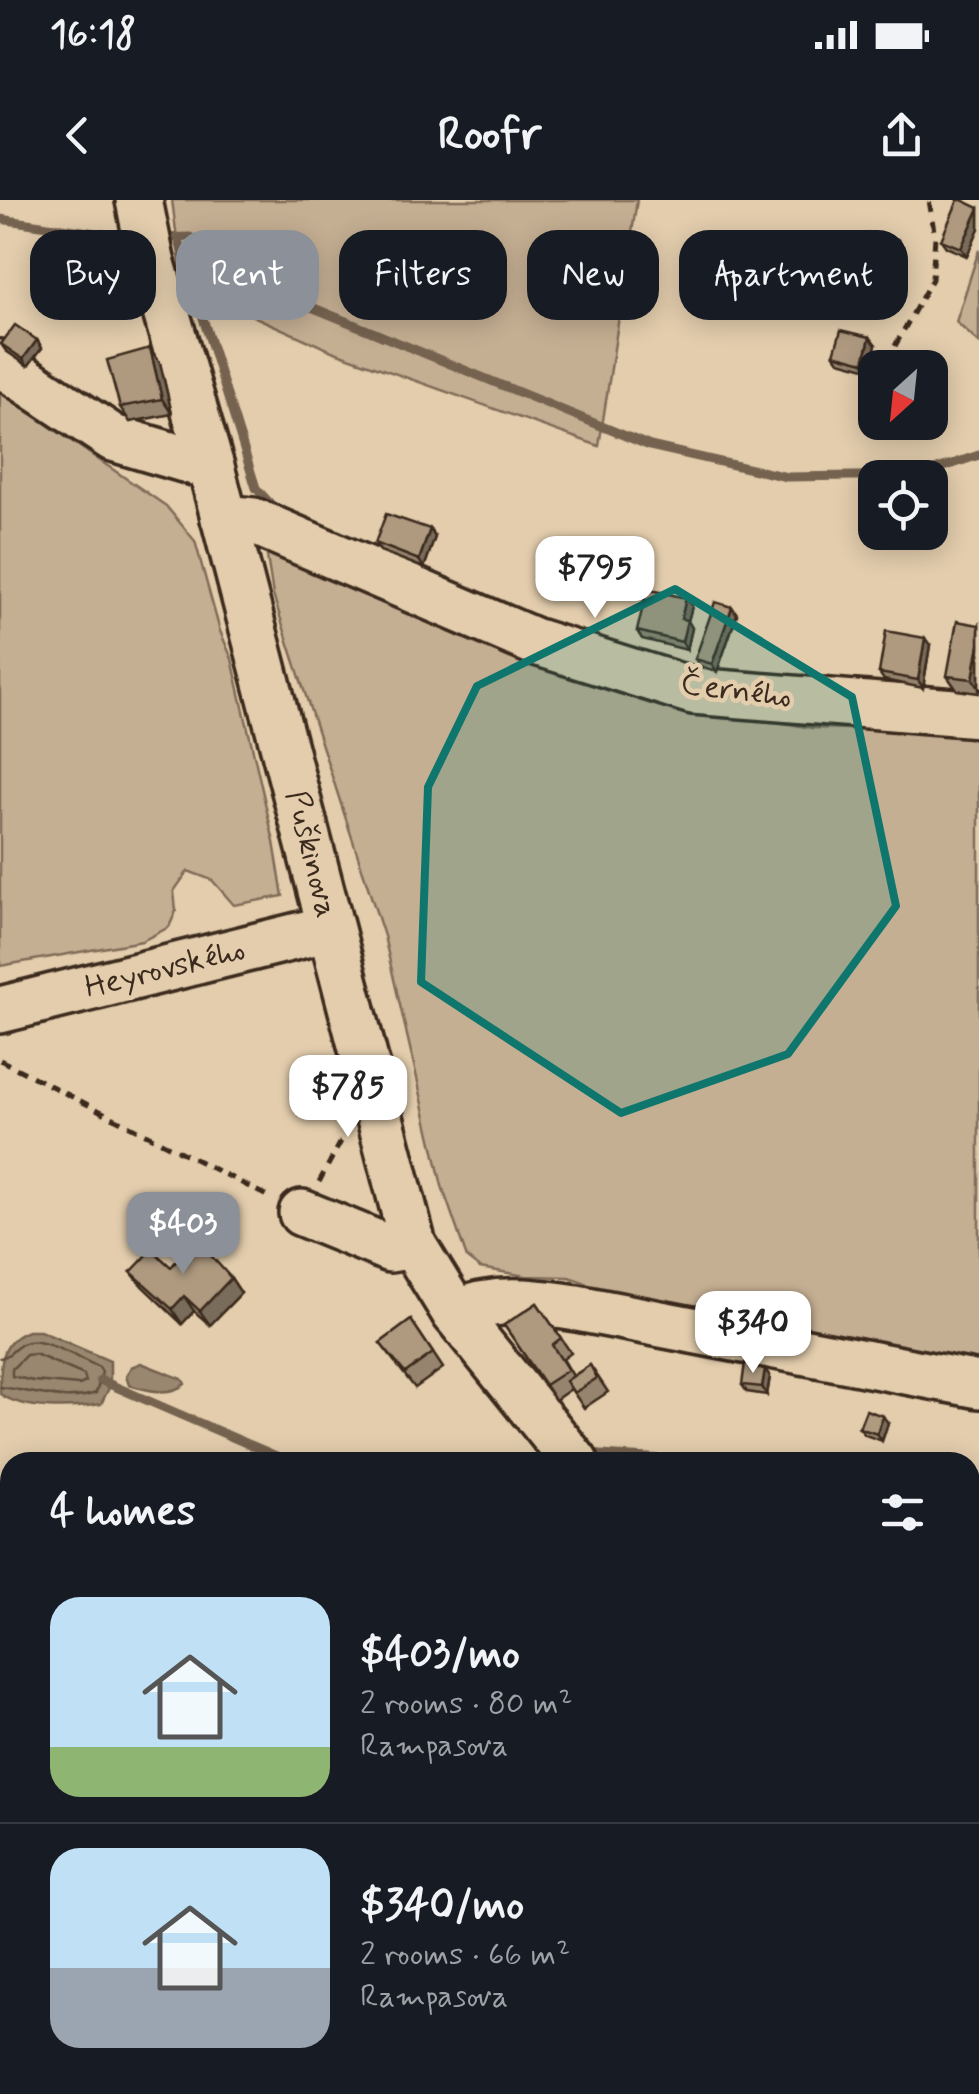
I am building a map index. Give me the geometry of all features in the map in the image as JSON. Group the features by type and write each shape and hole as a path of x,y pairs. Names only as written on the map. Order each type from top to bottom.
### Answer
{"street":[{"name":"Puškinova","path":"139,200 151,260 211,468 413,1246 455,1313 568,1452"},
{"path":"0,364 113,438 211,468"},
{"name":"Černého","path":"224,518 253,522 533,641 693,690 979,714"},
{"name":"Heyrovského","path":"0,1010 330,928"},
{"path":"302,1214 390,1249 413,1246"},
{"path":"455,1313 480,1302 522,1300 559,1305 979,1385"}],"path":[{"path":"894,346 932,279 935,236 929,200"},
{"path":"0,1060 302,1214 352,1120 374,1090"}],"highlighted area":[{"path":"675,589 852,697 896,906 788,1054 621,1113 421,982 428,787 477,686"}],"shaded area":[{"path":"172,200 637,200 632,230 527,230 527,320 618,320 599,446 332,351 262,320 319,320 319,230 176,231"},
{"path":"979,250 979,343 956,322"},
{"path":"0,392 166,506 195,541 220,631 232,659 283,896 234,905 212,880 188,871 174,891 176,911 169,927 142,941 0,966"},
{"path":"266,550 660,702 812,728 979,732 979,1365 595,1292 584,1282 569,1277 526,1276 480,1268 467,1258 442,1186 384,936 273,595"}],"water":[{"path":"28,1331 40,1331 110,1361 110,1386 101,1404 35,1406 0,1394 1,1364 7,1348"},
{"path":"141,1363 182,1379 185,1384 165,1391 129,1385 126,1376 131,1367"}],"building":[{"path":"958,200 979,208 961,248 941,240"},
{"path":"15,325 37,340 23,359 1,344"},
{"path":"841,330 870,337 867,350 858,350 858,360 834,354"},
{"path":"150,348 162,399 120,407 107,360"},
{"path":"386,514 430,529 419,560 375,543"},
{"path":"647,589 686,598 681,619 687,620 682,642 637,631"},
{"path":"715,602 732,607 712,664 695,659"},
{"path":"957,621 979,625 973,679 947,676"},
{"path":"886,631 925,638 918,680 879,673"},
{"path":"196,1239 231,1278 200,1311 184,1296 172,1309 131,1272 152,1250 171,1267"},
{"path":"537,1303 561,1338 552,1345 568,1370 545,1385 504,1325"},
{"path":"411,1320 433,1353 405,1373 380,1343"},
{"path":"745,1363 765,1369 762,1387 742,1385"},
{"path":"590,1365 597,1378 574,1393 566,1381"},
{"path":"866,1410 883,1416 877,1434 859,1428"}],"waterway":[{"path":"0,219 75,230"},
{"path":"160,238 190,237 275,292 650,446 787,477 920,475 979,455"},
{"path":"204,320 256,488 278,512"},
{"path":"100,1380 267,1452"}]}
